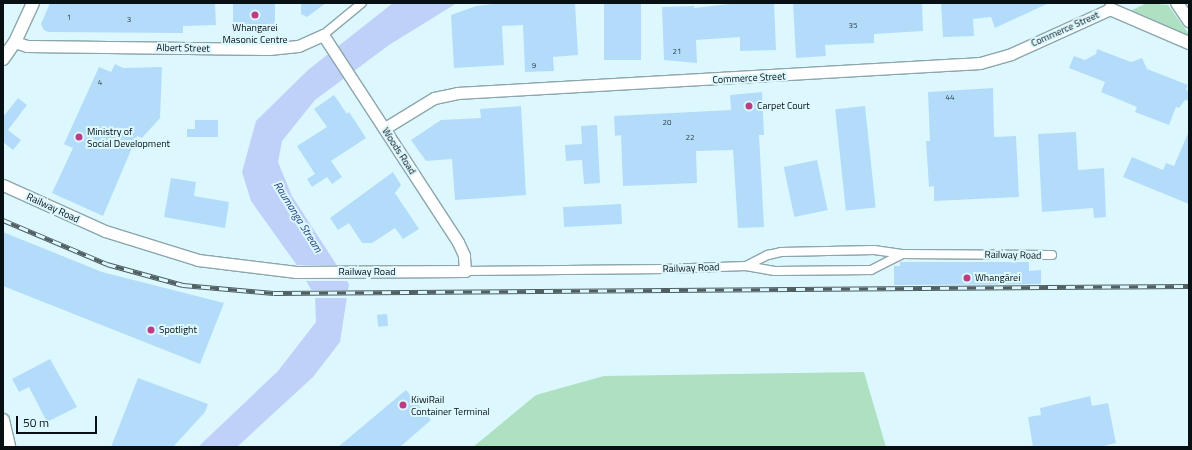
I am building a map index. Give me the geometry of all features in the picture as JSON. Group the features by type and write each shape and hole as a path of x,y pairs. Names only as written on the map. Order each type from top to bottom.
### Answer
{"main road":[{"path":"3,59 15,42 33,3"},
{"name":"Commerce Street","path":"1110,9 1122,3"},
{"path":"1176,3 1189,21"},
{"name":"Commerce Street","path":"1110,9 1189,43"},
{"path":"3,420 9,447"}],"street":[{"name":"Albert Street","path":"15,42 27,46 269,49 298,46 323,35 362,3"},
{"name":"Commerce Street","path":"385,128 434,98 457,93 980,63 1011,54 1110,9"},
{"name":"Woods Road","path":"323,35 460,245 464,255 465,271"},
{"name":"Railway Road","path":"3,185 74,219 166,252 212,262 296,272 664,269 746,266 775,271 871,270 902,254"},
{"name":"Railway Road","path":"746,266 779,252 878,250 902,254 1052,255"}],"green space":[{"path":"1147,3 1168,5 1189,34 1189,38 1130,11"},
{"path":"864,372 886,447 473,447 536,395 604,376"}],"water":[{"name":"Raumanga Stream","path":"393,3 457,3 389,45 315,100 282,141 278,162 292,196 349,284 340,342 313,377 237,447 198,447 278,371 316,322 315,296 296,264 251,201 242,172 256,121 308,70"}],"pier":[{"path":"295,265 339,265 349,281 304,281"},
{"path":"309,290 350,290 350,298 309,298"}],"building":[{"path":"50,3 215,3 216,25 183,26 183,33 48,32 44,30 41,24"},
{"name":"Whangarei Masonic Centre","path":"233,3 275,3 275,29 233,29"},
{"path":"301,3 326,3 307,17 301,14"},
{"path":"501,3 575,3 578,55 553,57 554,71 525,72 523,25 502,26 504,65 454,68 451,15 476,6"},
{"path":"604,3 641,3 641,60 604,60"},
{"path":"738,3 774,3 776,50 740,51 740,37 696,40 697,63 664,60 662,7 694,6 694,8"},
{"path":"793,3 922,3 923,31 874,34 874,43 825,45 826,56 796,58"},
{"path":"941,3 1049,3 995,28 991,17 973,19 974,36 943,37"},
{"path":"1097,49 1131,62 1142,58 1147,69 1188,85 1186,90 1189,91 1189,101 1185,100 1179,108 1176,107 1169,125 1135,112 1137,107 1101,92 1105,82 1069,68 1074,56 1085,60 1096,54"},
{"path":"115,64 123,68 162,67 160,118 142,138 137,136 103,216 52,193 73,148 64,144 99,67 111,72"},
{"path":"993,88 994,137 1016,136 1019,197 934,201 934,186 929,187 926,141 930,141 928,92"},
{"path":"762,92 764,135 759,135 764,227 738,228 733,150 696,151 697,183 623,186 621,135 615,136 614,116 731,110 730,95"},
{"path":"334,95 347,114 349,112 366,138 331,161 342,177 332,184 327,177 312,187 307,179 315,174 297,146 327,127 314,109"},
{"path":"18,98 27,105 8,130 21,140 13,150 3,142 3,117"},
{"path":"521,106 526,195 455,200 452,159 426,161 411,140 441,120 481,118 480,109"},
{"path":"865,106 876,207 846,211 835,109"},
{"path":"195,120 218,120 218,137 187,137 187,129 195,129"},
{"path":"597,125 600,183 584,184 582,160 566,161 565,145 582,144 581,126"},
{"path":"1189,131 1189,204 1123,177 1132,157 1163,170 1166,163 1174,166"},
{"path":"1076,132 1078,170 1104,168 1106,217 1094,218 1093,208 1042,212 1038,134"},
{"path":"817,160 828,210 794,217 784,167"},
{"path":"393,172 401,185 395,193 419,229 403,239 395,228 372,243 362,243 349,223 338,230 330,218"},
{"path":"171,178 196,182 194,196 229,202 225,228 164,217"},
{"path":"621,204 622,224 564,227 563,207"},
{"path":"3,232 102,272 224,303 200,364 3,286"},
{"name":"Whangārei","path":"900,262 1029,262 1029,271 1041,270 1041,284 894,285 894,266 900,266"},
{"path":"387,314 388,326 378,327 377,315"},
{"path":"50,359 77,407 47,422 29,387 19,392 12,379"},
{"path":"138,378 208,404 205,412 173,447 111,447"},
{"name":"KiwiRail Container Terminal","path":"406,390 431,420 400,447 338,447"},
{"path":"1090,396 1092,406 1108,403 1116,443 1099,447 1033,447 1028,417 1041,415 1040,408"}],"railway":[{"path":"3,220 107,264 183,285 274,293 1189,286"}],"place":[{"name":"Whangarei Masonic Centre","path":"255,15"},
{"name":"Carpet Court","path":"749,106"},
{"name":"Ministry of Social Development","path":"79,137"},
{"name":"Whangārei","path":"967,278"},
{"name":"Spotlight","path":"151,330"},
{"name":"KiwiRail Container Terminal","path":"403,405"}]}
